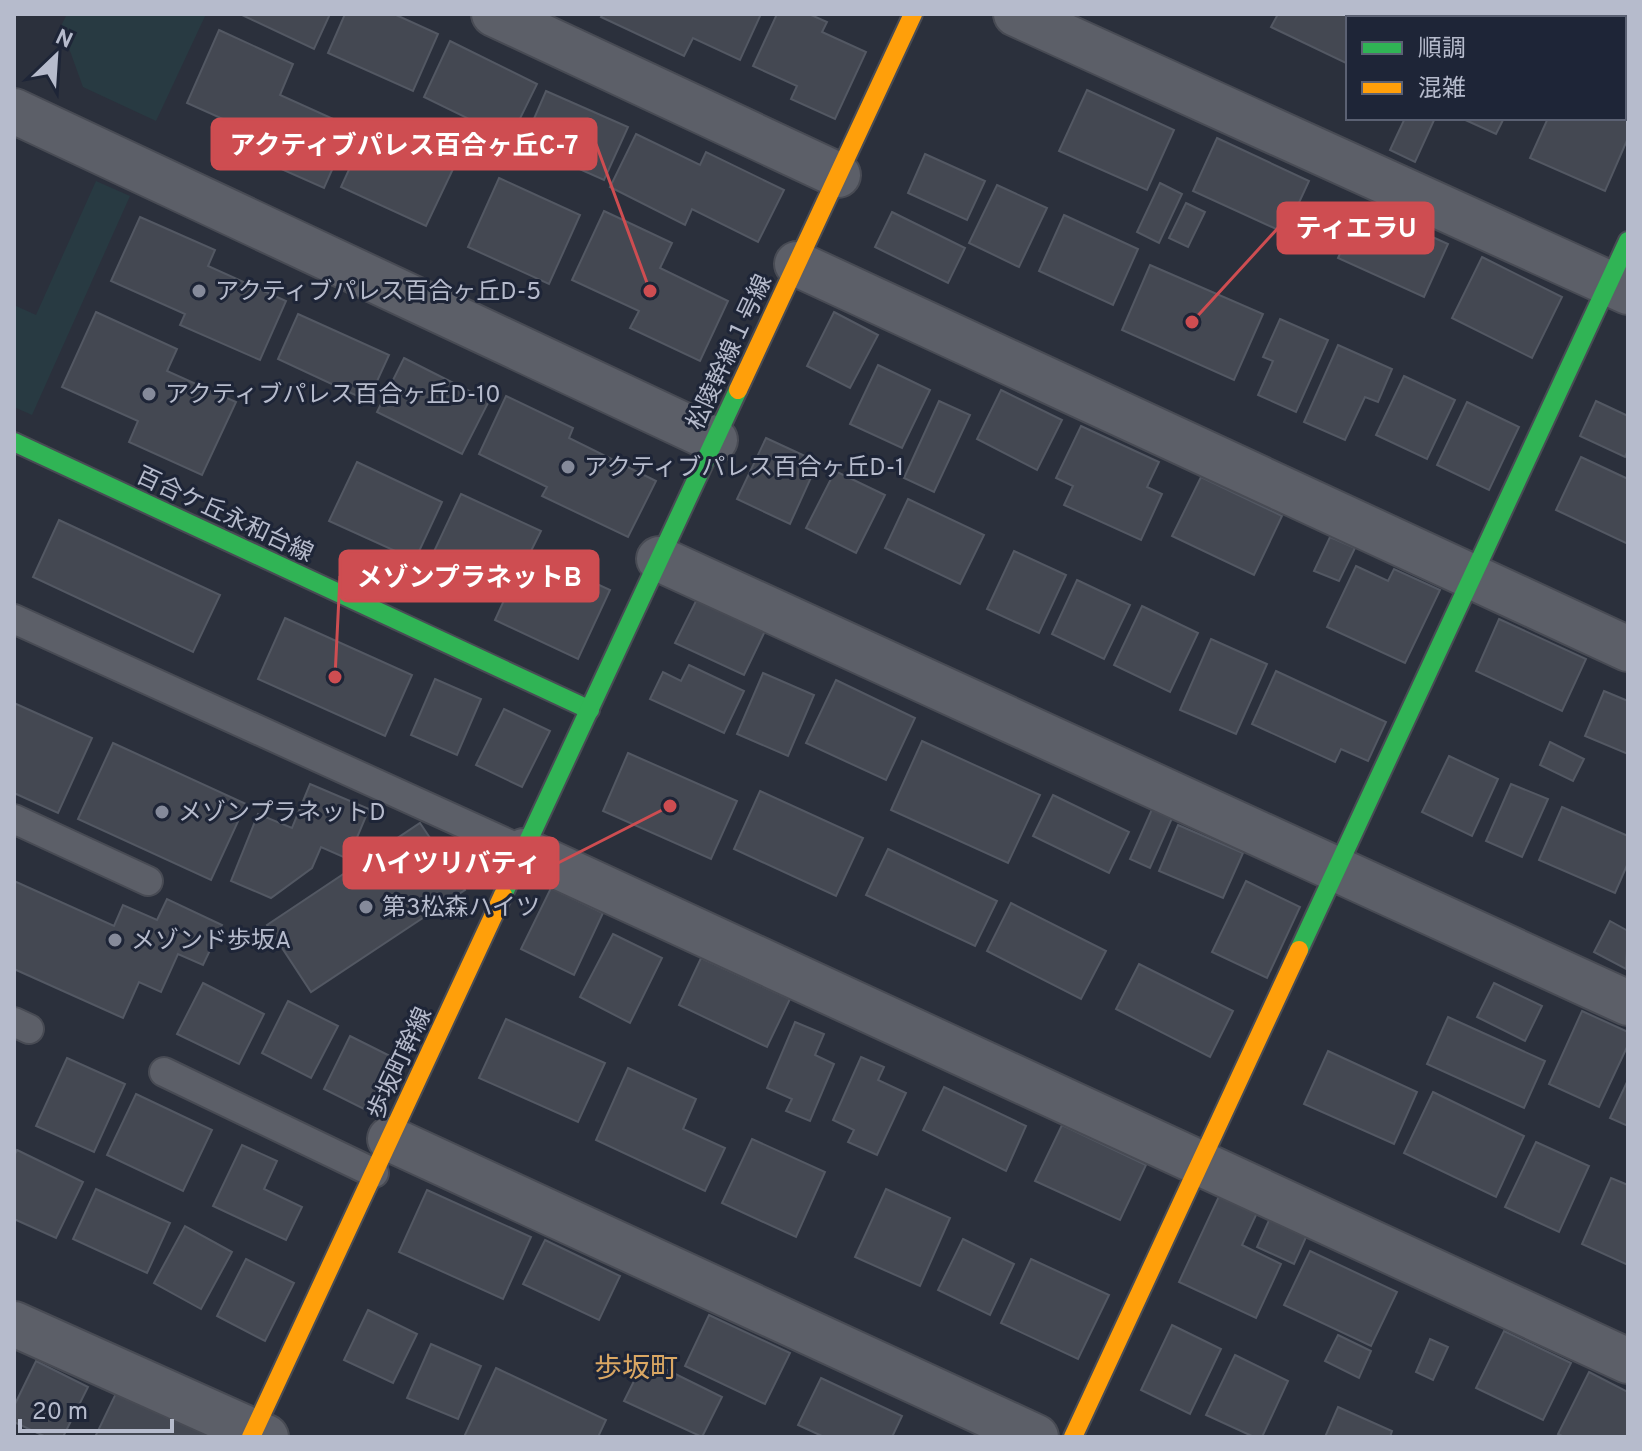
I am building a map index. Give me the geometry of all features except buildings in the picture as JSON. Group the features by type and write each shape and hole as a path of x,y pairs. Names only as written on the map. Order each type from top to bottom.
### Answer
{"street":[{"path":"494,14 838,175"},
{"name":"松陵幹線１号線","path":"590,710 913,14"},
{"path":"1016,14 1618,288"},
{"path":"14,111 715,440"},
{"path":"1073,1437 1472,576 1618,288 1628,241"},
{"path":"797,264 1628,649"},
{"name":"百合ケ丘永和台線","path":"14,442 590,710"},
{"path":"659,559 1628,1003"},
{"name":"歩坂町幹線","path":"257,1435 382,1156 590,710"},
{"path":"524,851 1628,1361"},
{"path":"382,1156 1036,1437"},
{"path":"14,1324 257,1435"}],"lane":[{"path":"14,619 524,851"},
{"path":"14,819 148,881"},
{"path":"164,1072 382,1156"}],"shaded area":[{"path":"67,14 206,14 156,121 83,87 61,26"},
{"path":"96,181 130,196 32,415 14,407 14,305 36,315"}],"traffic: fast":[{"path":"1299,950 1628,241"},
{"path":"503,895 738,390"},
{"path":"14,442 590,710"}],"traffic: slow":[{"path":"738,390 913,14"},
{"path":"251,1437 503,895"},
{"path":"1073,1437 1299,950"}],"place":[{"name":"アクティブパレス百合ヶ丘D-5","path":"199,291"},
{"name":"アクティブパレス百合ヶ丘C-7","path":"650,291"},
{"name":"ティエラU","path":"1192,322"},
{"name":"アクティブパレス百合ヶ丘D-10","path":"149,394"},
{"name":"アクティブパレス百合ヶ丘D-1","path":"568,467"},
{"name":"メゾンプラネットB","path":"335,677"},
{"name":"ハイツリバティ","path":"670,806"},
{"name":"メゾンプラネットD","path":"162,812"},
{"name":"第3松森ハイツ","path":"366,907"},
{"name":"メゾンド歩坂A","path":"115,940"}],"district":[{"name":"歩坂町","path":"636,1367"}]}
